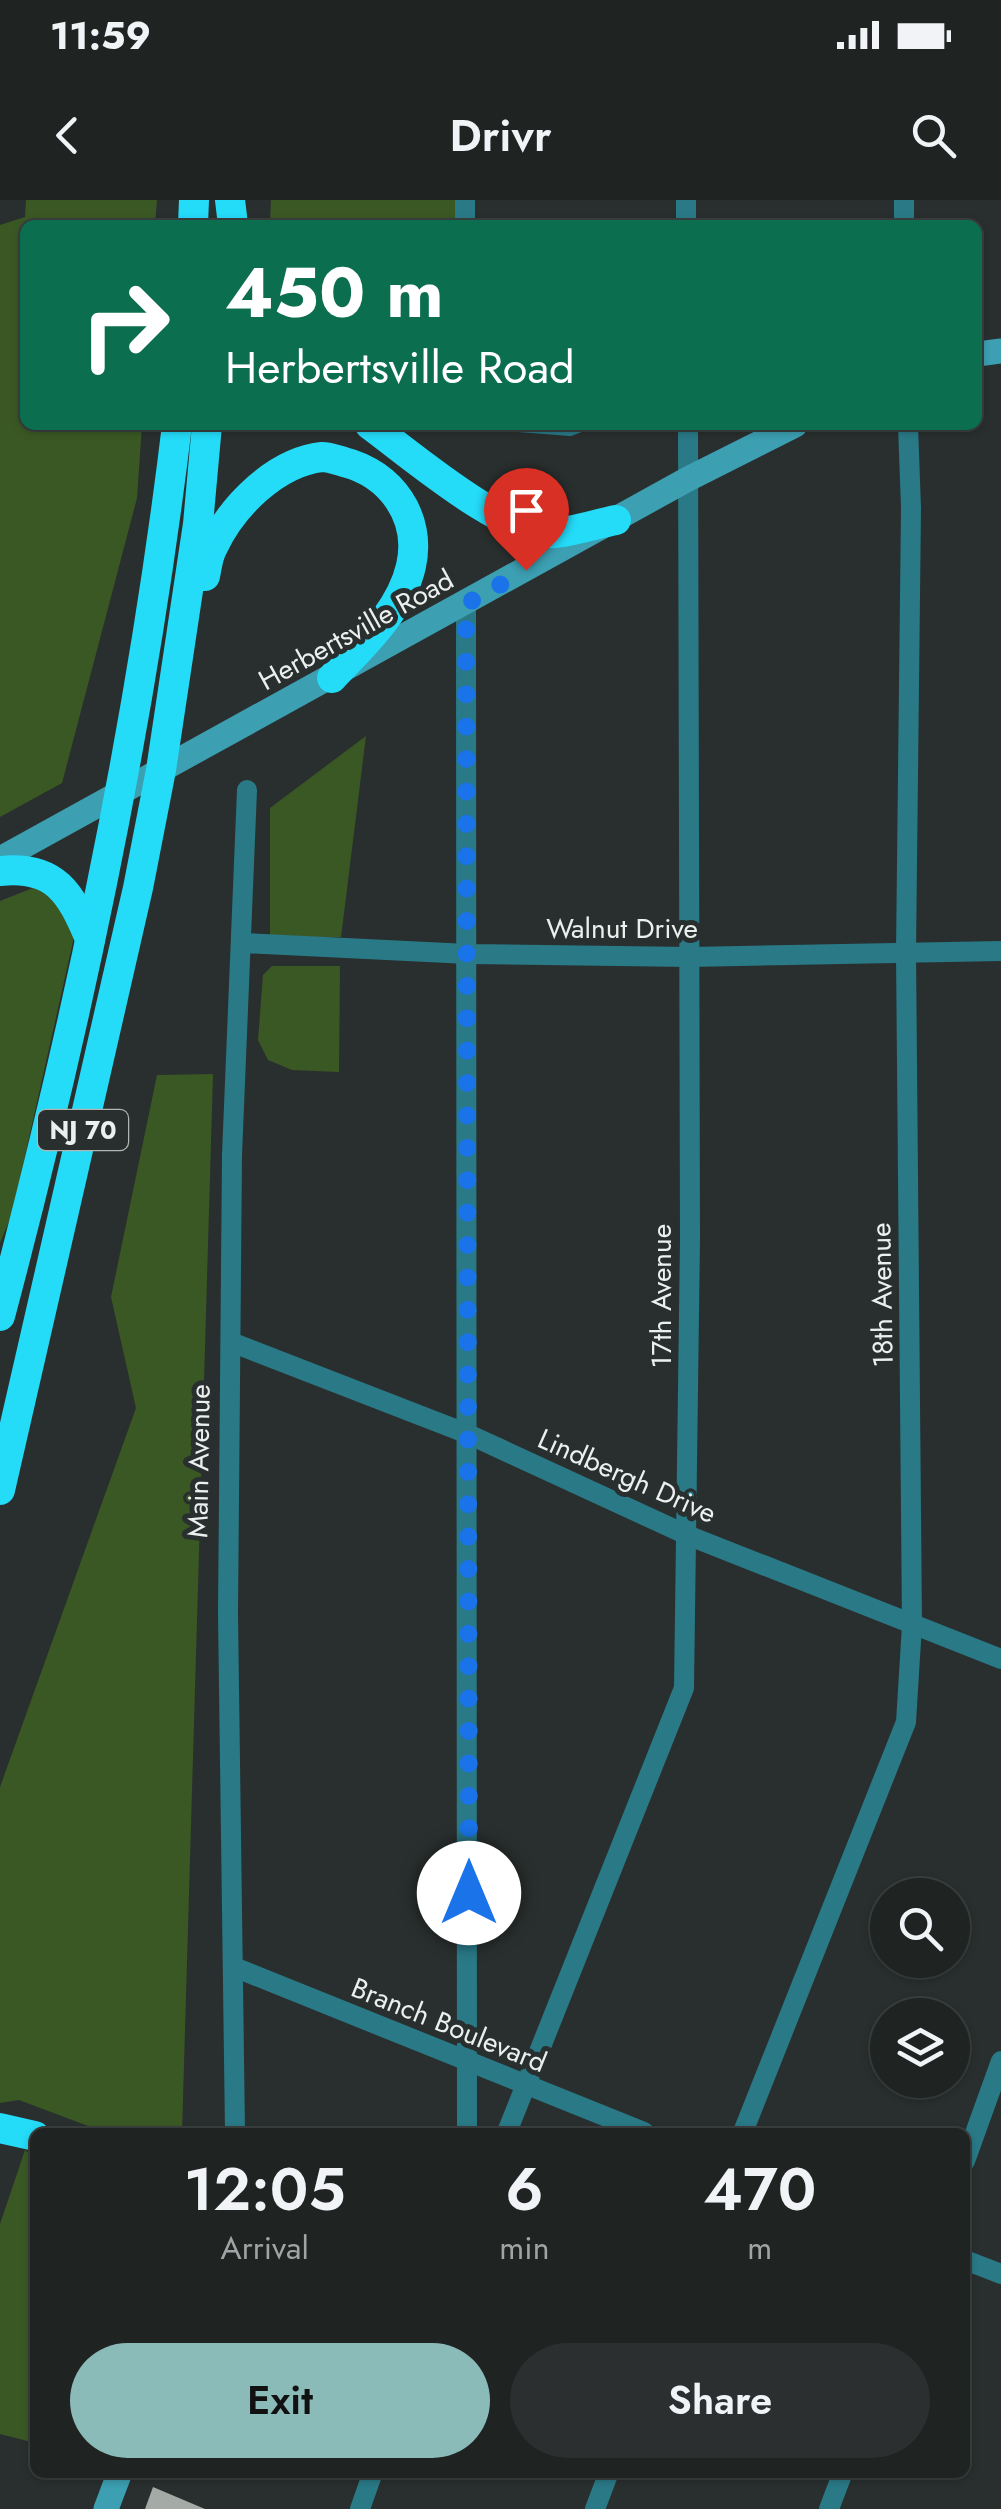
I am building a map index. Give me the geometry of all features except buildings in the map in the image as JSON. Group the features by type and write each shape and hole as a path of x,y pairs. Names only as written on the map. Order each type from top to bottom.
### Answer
{"highway":[{"name":"NJ 70","path":"0,1316 44,1152 122,791 160,569 177,430"},
{"name":"NJ 70","path":"0,1490 138,888 171,705 207,430"},
{"path":"377,430 496,516 528,529 552,534 616,520"},
{"path":"171,705 212,547 248,496 282,469 324,457 366,468 396,494 414,530 412,566 398,600 375,632 332,678"},
{"path":"0,870 36,872 58,884 73,900 90,939"},
{"path":"0,1267 44,1152"},
{"path":"0,2128 30,2135"}],"main road":[{"name":"Herbertsville Road","path":"0,859 688,479 785,430"},
{"path":"106,2509 118,2478"}],"street":[{"name":"17th Avenue","path":"509,2128 684,1688 690,956 688,430"},
{"name":"18th Avenue","path":"745,2128 906,1722 912,1625 906,952 911,508 908,430"},
{"path":"466,604 467,2128"},
{"name":"Main Avenue","path":"235,2128 228,1612 230,1342 232,1154 247,790"},
{"name":"Walnut Drive","path":"243,943 468,954 1001,952"},
{"name":"Lindbergh Drive","path":"230,1342 468,1434 687,1534 1001,1660"},
{"name":"Branch Boulevard","path":"234,1967 634,2128"},
{"path":"970,2147 1001,2061"},
{"path":"970,2262 1001,2274"},
{"path":"360,2509 371,2478"},
{"path":"594,2509 607,2478"},
{"path":"829,2509 841,2478"}],"green space":[{"path":"26,200 157,200 155,220 20,220 20,430 142,430 137,498 62,783 0,817 0,225 25,217"},
{"path":"271,200 468,200 466,220 270,220"},
{"path":"366,736 341,937 270,937 270,808"},
{"path":"33,888 56,894 74,937 12,1214 0,1243 0,901"},
{"path":"272,966 340,966 339,1072 292,1070 268,1060 258,1040 263,975"},
{"path":"213,1074 182,2128 93,2128 19,2100 0,2103 0,1787 136,1408 111,1297 157,1075"},
{"path":"25,2150 30,2154 30,2442 0,2434 0,2224"}],"route":[{"path":"469,1893 466,604 526,570"}]}
